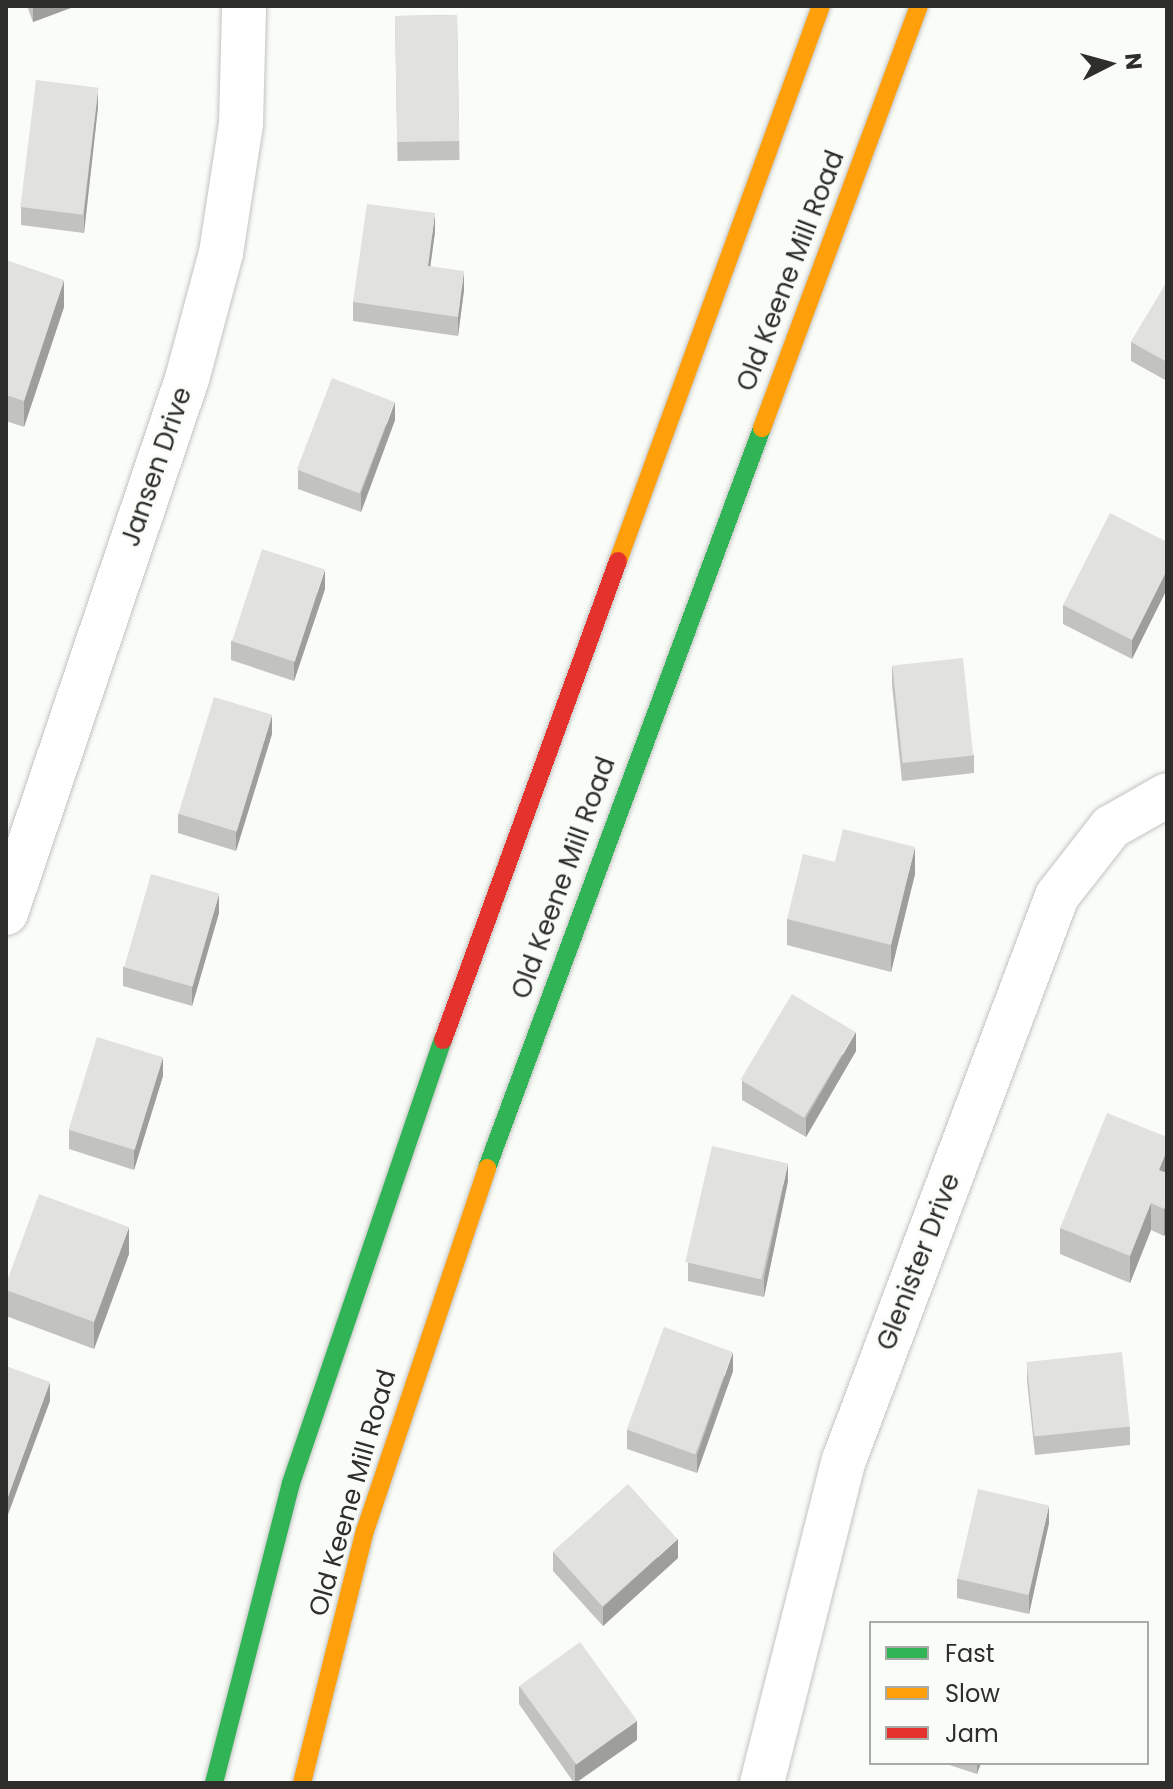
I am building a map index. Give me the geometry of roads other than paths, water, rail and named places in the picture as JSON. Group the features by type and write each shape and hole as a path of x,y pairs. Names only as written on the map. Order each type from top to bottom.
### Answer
{"main road":[{"path":"214,1783 291,1483 358,1272 821,6"},
{"name":"Old Keene Mill Road","path":"302,1783 365,1531 433,1314 919,6"}],"street":[{"name":"Jansen Drive","path":"6,913 187,379 221,253 241,124 244,6"},
{"name":"Glenister Drive","path":"762,1783 844,1460 1057,896 1111,827 1167,795"}]}
